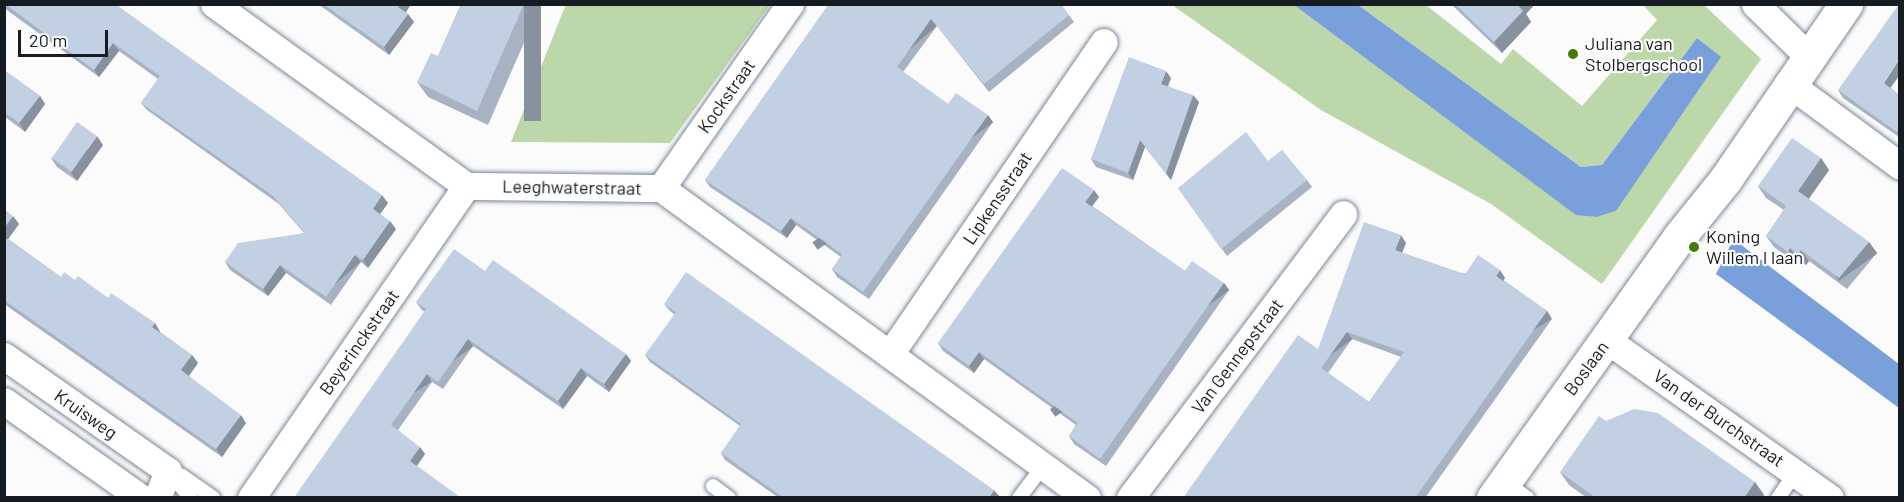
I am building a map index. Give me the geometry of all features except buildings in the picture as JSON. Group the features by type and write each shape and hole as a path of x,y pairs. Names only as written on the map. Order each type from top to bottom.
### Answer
{"street":[{"path":"214,4 466,186"},
{"name":"Kockstraat","path":"661,188 790,4"},
{"path":"1755,4 1808,56"},
{"name":"Boslaan","path":"1508,492 1607,340 1679,237 1718,162 1751,116 1788,83 1846,4"},
{"name":"Lipkensstraat","path":"890,354 1104,42"},
{"path":"1788,83 1899,166"},
{"name":"Leeghwaterstraat","path":"466,186 661,188 1087,498"},
{"name":"Beyerinckstraat","path":"251,498 466,186"},
{"name":"Van Gennepstraat","path":"1130,498 1343,214"},
{"name":"Van der Burchstraat","path":"1607,340 1830,498"},
{"name":"Kruisweg","path":"4,356 168,471"},
{"name":"Kruisweg","path":"4,401 141,498"},
{"path":"157,498 168,471"}],"lane":[{"path":"1019,498 1043,466"},
{"name":"Kruisweg","path":"168,471 191,498"},
{"name":"Kruisweg","path":"168,471 182,476 213,498"},
{"path":"1778,498 1796,472"},
{"path":"713,486 729,498"}],"green space":[{"path":"566,4 770,5 670,143 511,142"},
{"path":"1172,5 1294,5 1576,214 1597,217 1616,211 1697,38 1602,165 1581,167 1358,5 1426,5 1501,64 1513,49 1582,106 1657,20 1643,5 1704,5 1761,59 1602,284 1491,204 1321,110"}],"water":[{"path":"1294,5 1358,5 1581,167 1602,165 1697,38 1721,57 1616,211 1597,217 1576,215"},
{"path":"1736,241 1899,364 1899,408 1716,274 1730,246"}],"place":[{"name":"Juliana van Stolbergschool","path":"1573,54"},
{"name":"Koning Willem I laan","path":"1694,247"}]}
